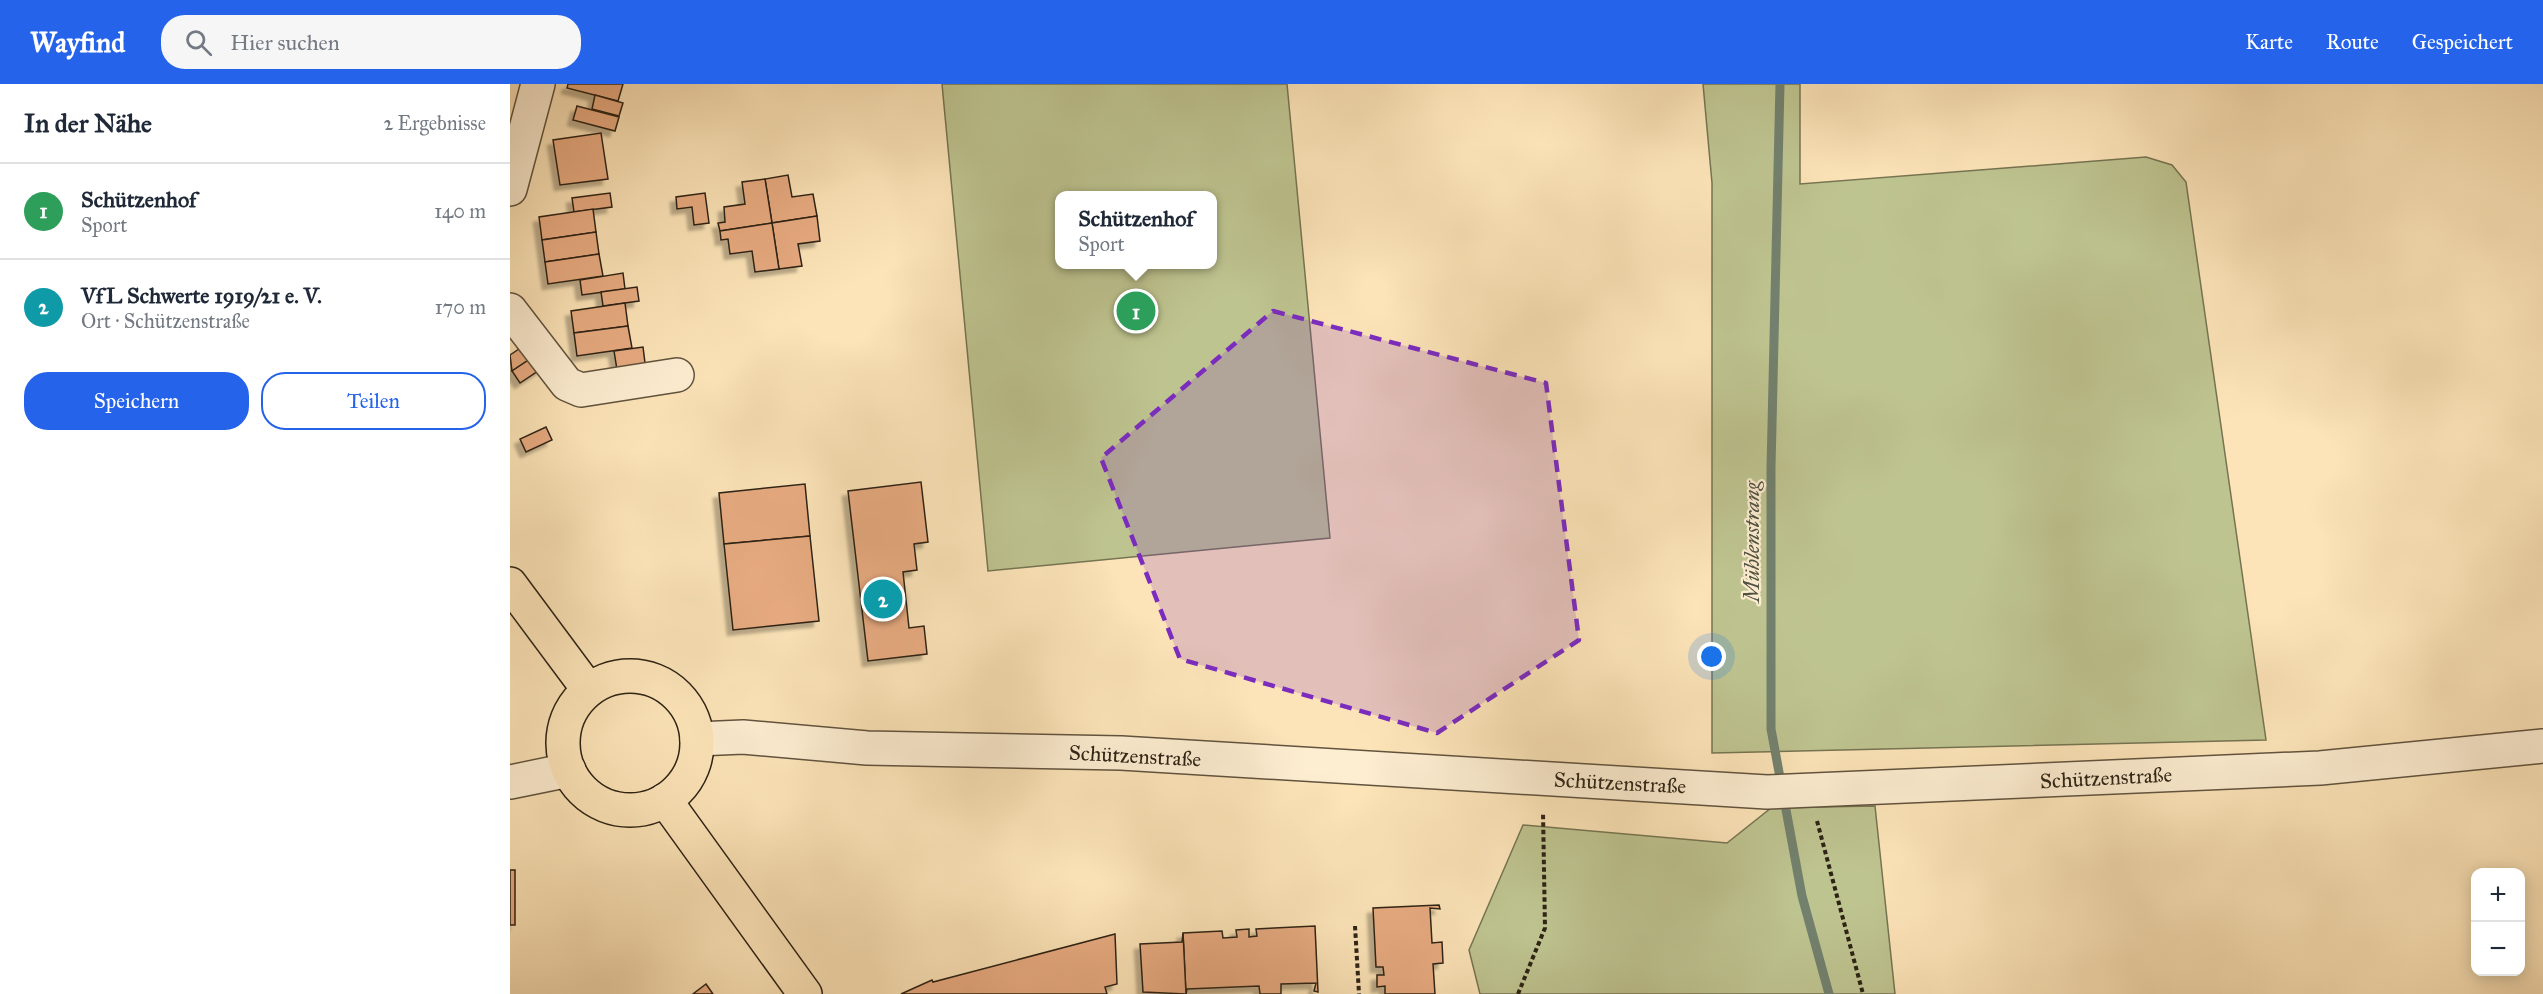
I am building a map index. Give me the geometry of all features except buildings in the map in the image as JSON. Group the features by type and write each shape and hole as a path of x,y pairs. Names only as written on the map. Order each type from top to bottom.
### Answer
{"main road":[{"path":"510,584 588,689"},
{"path":"627,675 648,677 667,686 682,700 693,718 697,739 694,763 683,784 665,800 647,807 628,810 609,807 593,799 579,786 568,770 563,753 567,718 588,689 607,679 627,675"},
{"path":"665,800 805,994"}],"street":[{"path":"510,189 538,84"},
{"path":"510,310 567,384 581,390 677,375"},
{"name":"Schützenstraße","path":"697,739 743,737 867,748 1121,753 1767,792 2320,768 2543,746"},
{"path":"510,782 568,770"}],"path":[{"path":"1518,994 1545,928 1543,778"},
{"path":"1810,791 1863,994"},
{"path":"1355,926 1359,994"}],"highlighted area":[{"path":"1273,311 1546,383 1579,640 1437,733 1180,659 1101,458"}],"green space":[{"path":"942,84 1287,84 1330,538 988,571"},
{"path":"1703,84 1800,84 1800,184 2146,157 2172,165 2186,182 2266,740 1712,753 1712,183"},
{"path":"1875,806 1895,994 1480,994 1469,950 1523,825 1727,843 1771,808"}],"waterway":[{"name":"Mühlenstrang","path":"1780,84 1771,468 1771,729 1802,896 1829,994"}],"place":[{"name":"Schützenhof","path":"1136,311"},
{"name":"VfL Schwerte 1919/21 e. V.","path":"883,599"}]}
